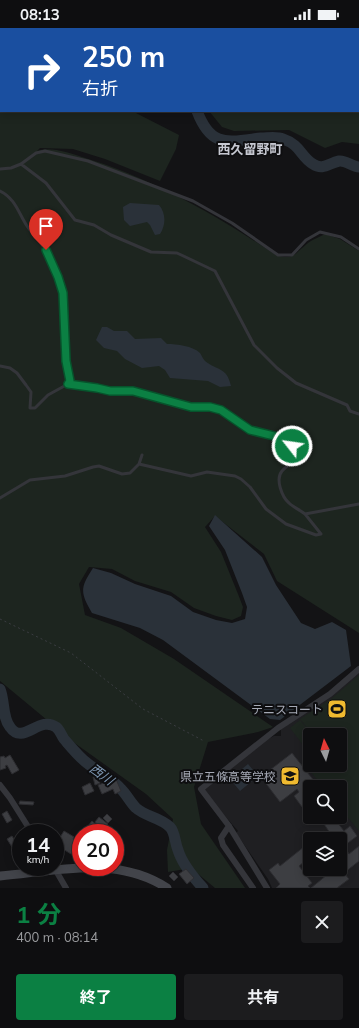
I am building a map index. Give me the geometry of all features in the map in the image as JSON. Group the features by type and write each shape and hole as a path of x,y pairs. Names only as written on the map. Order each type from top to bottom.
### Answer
{"street":[{"path":"267,888 229,826 200,789 278,728 330,694 359,670"},
{"path":"0,785 26,824"},
{"path":"229,826 221,838 223,845 253,888"},
{"path":"64,869 100,867 120,869 148,878 167,888"},
{"path":"0,876 12,874"},
{"path":"59,876 66,888"}],"lane":[{"path":"0,169 11,168 21,164 36,154 46,151 88,161 193,201 232,223 278,255 292,255 306,240 320,232 341,237 359,249"},
{"path":"21,164 46,184 75,220 94,225 110,235 152,252 177,253 215,271 254,345 277,368 296,383 347,405 350,411 359,414"},
{"path":"0,191 9,197 28,227 46,250 58,277 64,300 66,361 70,381 68,384"},
{"path":"0,366 10,368 17,373 26,385 31,392 30,408 35,408 48,395 68,384 110,391 133,391 191,407 210,407 221,410 250,430 282,438 292,446 296,455 294,461 281,472 279,480 284,497 289,504 305,514 320,534 316,535 286,524 266,510 250,487 235,476 207,472 191,476 139,464"},
{"path":"0,498 30,480 65,476 99,466 115,473 130,473 139,464 142,455"},
{"path":"305,514 359,504"}],"path":[{"path":"0,619 59,645 71,652 143,709 204,741"}],"shaded area":[{"path":"0,112 134,112 179,135 176,149 160,181 105,159 73,149 40,148 37,151 48,149 66,152 133,176 207,212 276,255 282,257 294,255 310,242 325,234 340,239 359,251 359,633 277,581 264,554 215,516 205,527 221,552 238,594 243,607 241,616 232,620 194,608 171,592 135,581 112,569 89,567 79,584 85,615 121,628 174,659 273,727 258,732 208,742 194,787 201,824 245,888 215,888 191,868 168,872 167,850 173,819 146,794 76,744 0,681"},
{"path":"210,112 359,112 359,144 342,142 325,148 289,130 234,131 222,127"},
{"path":"130,203 159,205 164,215 163,227 160,234 155,235 147,222 130,226 124,220 123,207"},
{"path":"102,327 107,327 114,331 127,331 135,339 161,338 167,344 189,347 200,353 205,361 224,372 227,375 231,386 220,387 208,381 170,378 165,370 159,366 142,368 125,359 117,351 104,348 96,340"},
{"path":"215,515 262,557 276,585 301,623 315,629 332,622 346,630 351,666 280,720 270,719 163,640 140,628 92,613 85,600 83,590 84,585 93,568 111,573 135,584 171,596 193,612 216,620 232,623 245,619 247,607 242,593 225,550 209,526"},
{"name":"県立五條高等学校","path":"359,672 359,888 272,888 268,879 236,833 238,831 205,793 205,788 264,741 274,736 281,736 281,729"},
{"path":"359,675 359,831 347,816 347,780 317,780 311,772 347,772 347,728 307,728 300,719 331,699"},
{"path":"300,720 306,728 303,728 303,745 290,728"},
{"path":"248,764 258,776 240,791 230,779"}],"building":[{"path":"292,753 303,767 303,772 307,772 313,780 303,780 302,807 294,796 299,792 297,789 280,802 261,777"},
{"path":"10,755 19,770 12,774 7,765 5,766 6,768 0,770 0,757 4,756 5,758"},
{"path":"98,774 101,779 98,780 100,783 95,785 93,777"},
{"path":"116,779 121,791 115,794 113,789 102,794 98,785"},
{"path":"90,783 94,791 85,795 82,787"},
{"path":"20,801 34,802 33,805 19,804"},
{"path":"7,811 12,820 7,823 2,814"},
{"path":"107,814 112,819 108,823 103,818"},
{"path":"99,817 108,824 97,824 95,822"},
{"path":"324,824 338,824 344,831 350,826 357,836 347,844 347,832 329,832"},
{"path":"64,831 72,836 71,854 64,850"},
{"path":"12,836 12,847 7,839"},
{"path":"359,846 359,861 347,871 347,851 349,854"},
{"path":"303,848 303,863 299,866 303,871 303,876 307,876 312,883 308,886 310,888 276,888 280,884 269,870 278,863 280,866"},
{"path":"186,869 194,878 187,884 179,874"},
{"path":"173,872 178,877 174,881 169,876"},
{"path":"326,876 346,876 349,879 337,888 311,888"}],"waterway":[{"path":"197,112 202,123 208,131 214,137 222,140 239,141 275,137 289,141 297,147 305,158 317,166 323,167 342,161 359,167"},
{"name":"西川","path":"0,689 7,723 15,732 26,732 37,727 50,724 56,727 78,755 117,785 136,808 162,821 170,827 185,866 203,888"}],"place":[{"name":"テニスコート","path":"337,709"},
{"name":"県立五條高等学校","path":"290,776"}],"district":[{"name":"西久留野町","path":"250,149"}],"route":[{"path":"46,250 58,277 63,293 66,361 70,381 68,384 110,391 133,391 191,407 210,407 221,410 250,430 282,438 292,446"}]}
